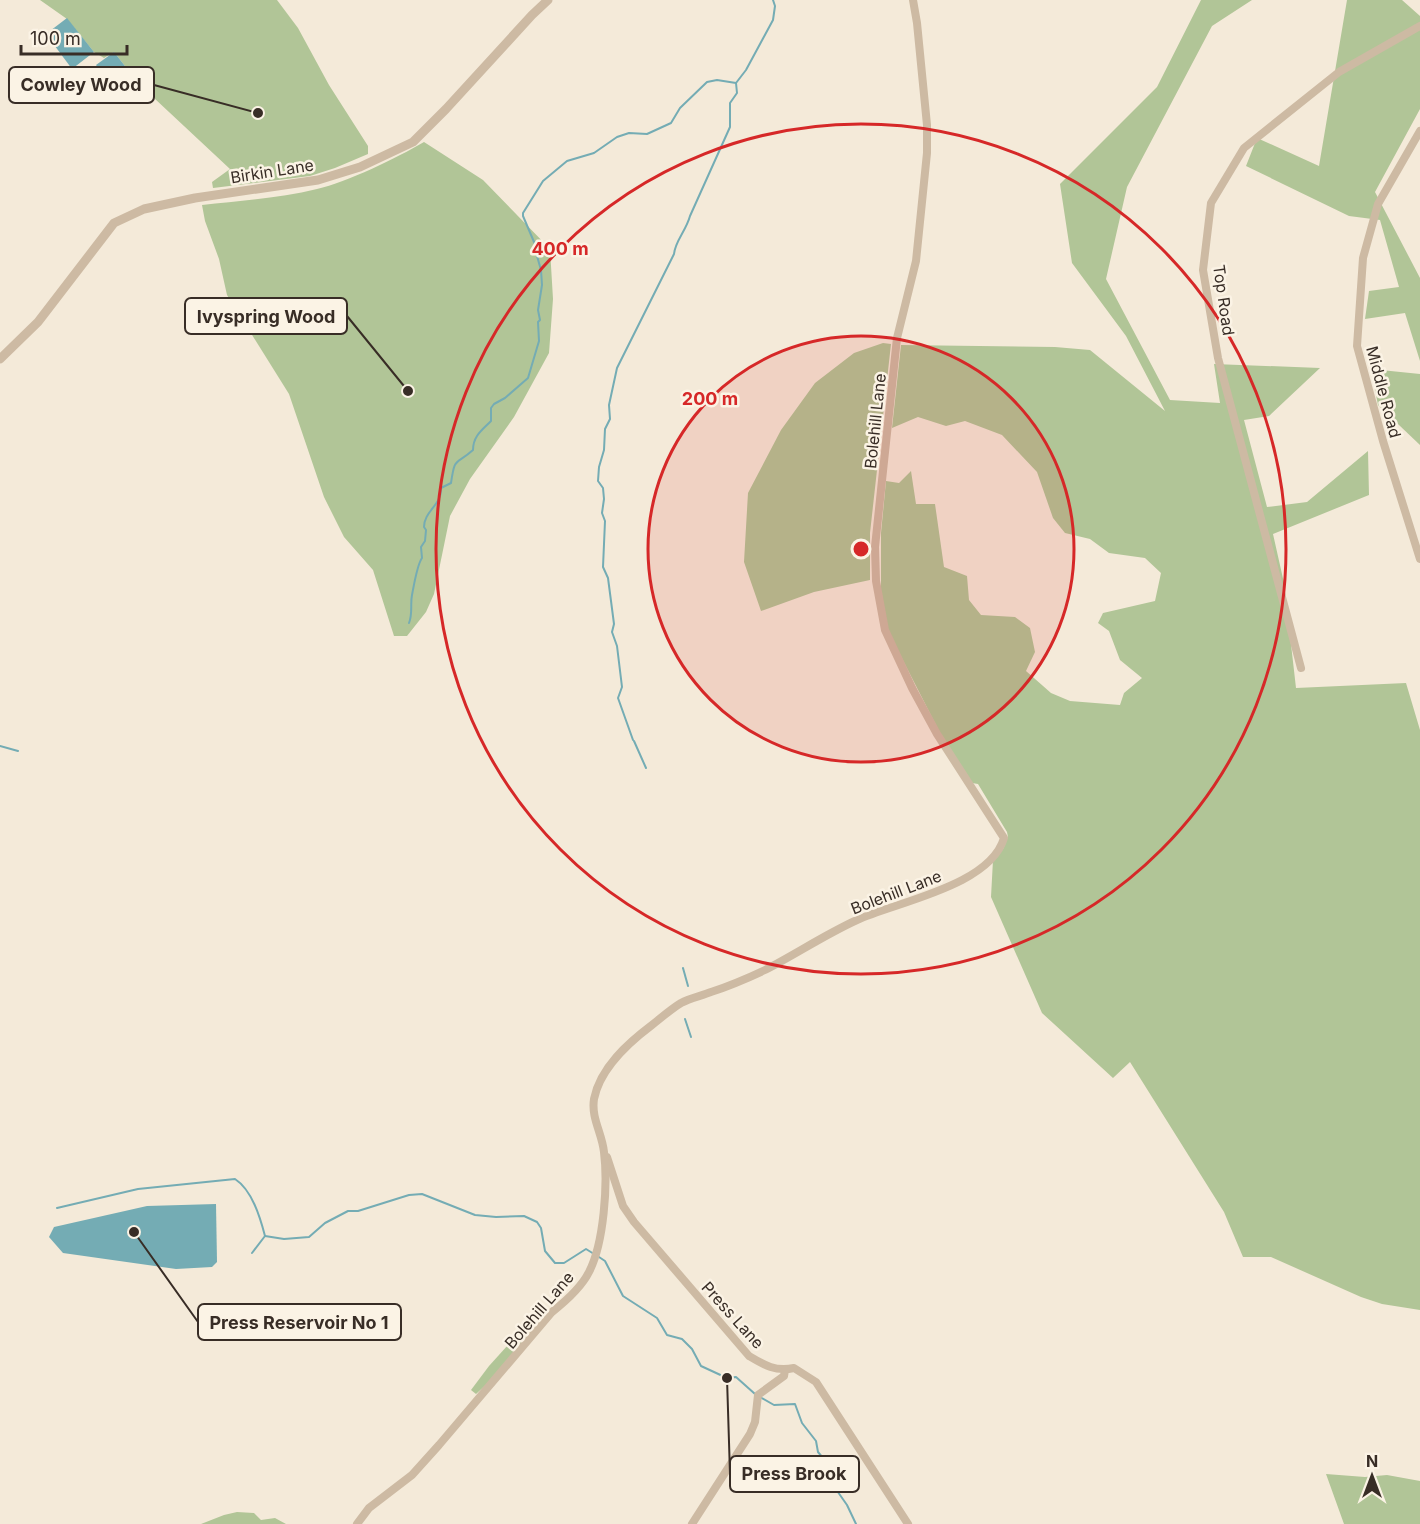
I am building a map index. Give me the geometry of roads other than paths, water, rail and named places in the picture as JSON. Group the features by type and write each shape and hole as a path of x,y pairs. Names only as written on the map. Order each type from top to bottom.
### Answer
{"street":[{"name":"Birkin Lane","path":"0,359 44,315 114,224 144,209 184,200 318,180 360,167 413,142 548,0"},
{"name":"Bolehill Lane","path":"357,1524 369,1508 412,1474 439,1445 552,1312 569,1298 589,1273 601,1232 605,1197 604,1150 594,1113 594,1099 603,1074 619,1055 650,1026 681,1003 729,986 764,970 858,919 922,898 949,886 987,862 998,850 1004,838 937,734 912,688 885,630 876,581 875,547 897,338 916,261 927,153 927,125 913,0"},
{"name":"Top Road","path":"1301,668 1218,358 1203,270 1211,203 1244,148 1339,72 1420,26"},
{"name":"Middle Road","path":"1420,131 1378,204 1363,258 1357,346 1383,441 1420,559"},
{"name":"Press Lane","path":"604,1150 623,1206 634,1222 749,1356 768,1368 785,1370 794,1368 816,1382 908,1524"},
{"path":"692,1524 753,1428 758,1395 784,1376 785,1370"}],"water":[{"path":"67,18 94,52 72,69 46,34"},
{"path":"114,52 139,84 121,98 96,65"},
{"path":"216,1204 217,1262 212,1267 176,1269 63,1253 49,1237 54,1227 147,1206"}],"waterway":[{"path":"633,740 618,698 622,687 617,646 612,632 614,624 608,578 603,567 604,499 603,488 598,481 604,450 605,429 610,419 609,405 617,368 674,254 676,245 730,127 730,103 737,93 736,83 746,70 773,20 775,6 773,0"},
{"path":"409,623 411,598 422,558 421,547 425,541 425,521 439,499 441,488 451,483 455,465 473,450 476,437 491,421 491,408 528,378 539,341 538,310 542,285 541,270 537,249 523,213 543,181 567,161 594,153 617,137 629,133 647,134 671,123 680,108 707,82 717,80 736,83"},
{"path":"634,741 646,768"},
{"path":"0,746 18,751"},
{"path":"683,968 688,986"},
{"path":"685,1019 691,1037"},
{"path":"57,1208 138,1189 235,1179 251,1197 265,1236"},
{"path":"265,1236 284,1239 309,1237 325,1223 348,1211 358,1211 409,1195 422,1194 475,1215 524,1216 537,1222 541,1228 545,1251 555,1263 564,1263 586,1249 594,1254"},
{"path":"252,1253 265,1236"},
{"path":"599,1257 605,1261 623,1296 657,1318 667,1335 682,1339 692,1349 701,1366 727,1378 736,1377 755,1394"},
{"path":"760,1397 774,1405 795,1404 802,1423 816,1441 818,1452 832,1469 833,1485 847,1505 856,1524"}],"place":[{"name":"Cowley Wood","path":"258,113"},
{"name":"Ivyspring Wood","path":"408,391"},
{"name":"Press Reservoir No 1","path":"134,1232"},
{"name":"Press Brook","path":"727,1378"}]}
